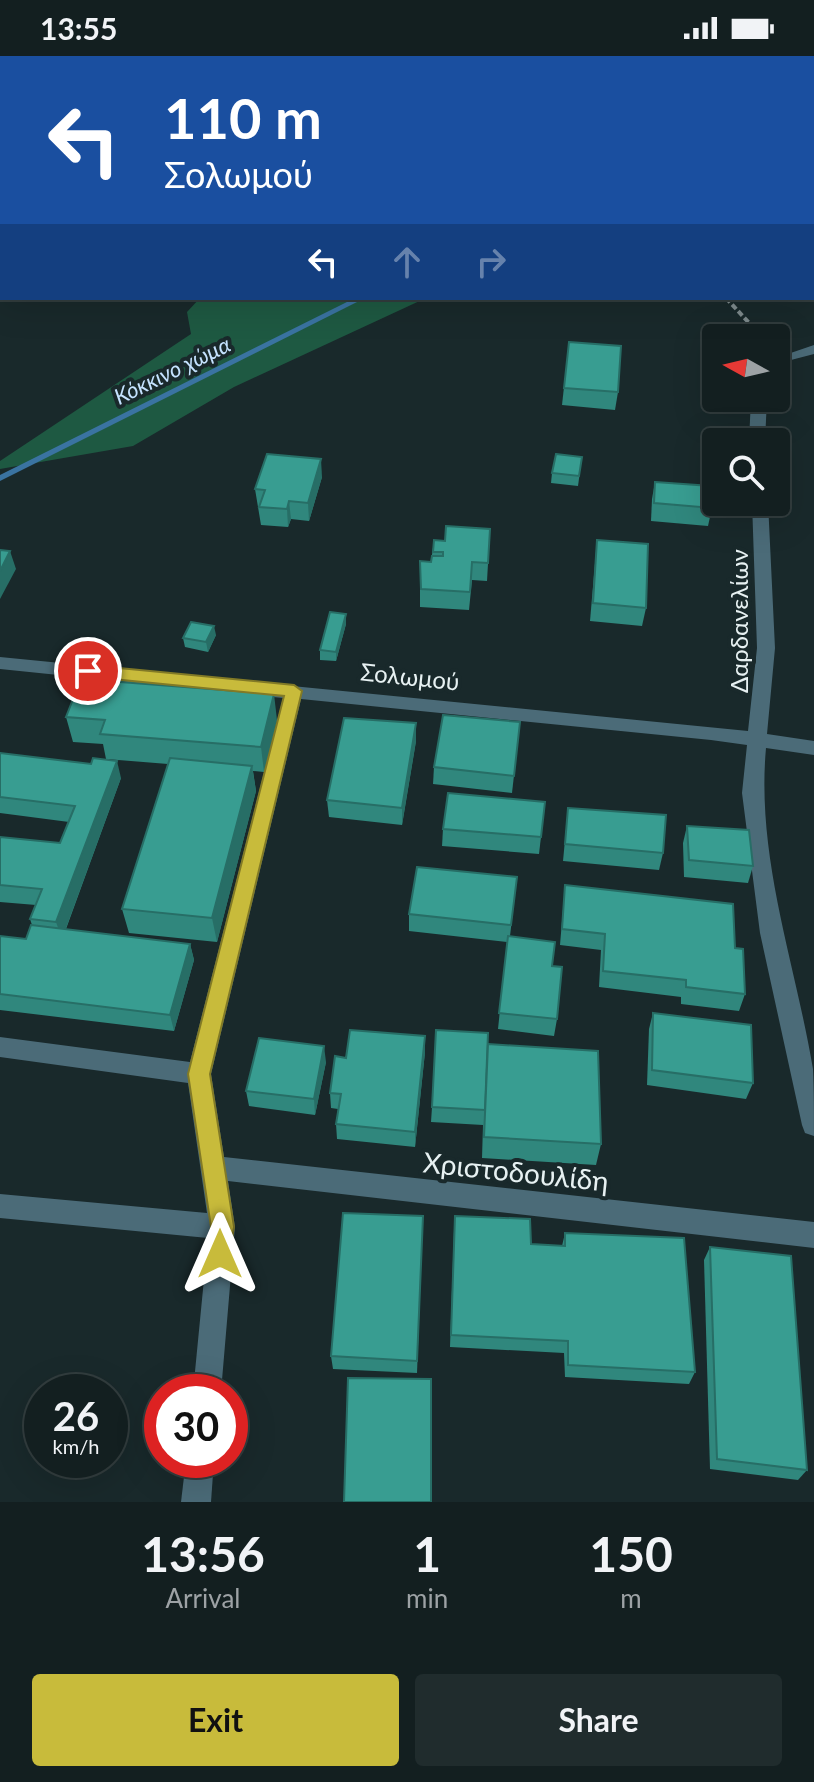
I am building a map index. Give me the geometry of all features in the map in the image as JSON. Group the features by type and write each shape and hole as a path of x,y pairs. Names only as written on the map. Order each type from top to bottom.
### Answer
{"street":[{"path":"790,356 814,349"},
{"name":"Δαρδανελίων","path":"761,516 766,648 752,793 760,868 789,1023 814,1125"},
{"name":"Σολωμού","path":"0,663 757,739 814,748"},
{"path":"209,1374 222,1227 199,1074 294,691"},
{"path":"0,1047 199,1074"},
{"name":"Χριστοδουλίδη","path":"211,1167 814,1235"},
{"path":"0,1206 222,1227"},
{"path":"196,1502 198,1478"}],"path":[{"path":"728,300 750,324"}],"green space":[{"path":"198,300 422,300 234,387 133,446 0,469 0,461 191,334 187,312"}],"building":[{"path":"569,342 621,346 618,392 564,388"},
{"path":"267,454 321,459 308,503 289,501 287,509 259,507 265,490 255,489"},
{"path":"556,454 582,457 579,476 552,473"},
{"path":"655,482 702,485 702,507 654,503"},
{"path":"446,526 490,529 488,563 472,562 470,592 421,589 420,561 431,562 432,556 443,556 443,552 433,552 434,540 445,541"},
{"path":"597,540 648,544 646,608 593,603"},
{"path":"0,550 10,551 0,571"},
{"path":"330,612 346,614 336,652 320,650"},
{"path":"191,622 214,626 206,642 183,638"},
{"path":"81,679 274,694 261,747 100,734 105,720 66,717"},
{"path":"443,715 520,722 514,776 434,767"},
{"path":"344,718 416,723 402,808 327,800"},
{"path":"0,753 91,764 93,758 117,761 56,922 30,919 42,889 0,885 0,837 60,843 75,806 0,797"},
{"path":"170,758 252,766 212,918 122,909"},
{"path":"448,793 545,802 541,837 443,829"},
{"path":"568,808 666,815 663,853 565,844"},
{"path":"687,826 749,830 753,866 689,860"},
{"path":"417,867 517,877 511,925 409,914"},
{"path":"565,885 733,904 735,948 743,949 745,994 686,987 686,980 603,971 605,934 562,929"},
{"path":"31,925 190,944 170,1015 0,994 0,936 26,939"},
{"path":"508,936 555,942 552,966 562,967 557,1019 499,1013"},
{"path":"653,1013 751,1025 753,1083 652,1070"},
{"path":"350,1030 425,1036 415,1132 336,1124 341,1094 330,1093 335,1056 346,1058"},
{"path":"436,1030 488,1033 485,1110 432,1107"},
{"path":"259,1038 324,1046 314,1099 246,1091"},
{"path":"488,1044 598,1051 601,1144 484,1137"},
{"path":"343,1213 423,1216 417,1361 331,1356"},
{"path":"455,1216 530,1219 531,1244 565,1246 565,1233 684,1238 695,1372 568,1365 568,1341 451,1335"},
{"path":"710,1247 791,1256 807,1470 717,1459"},
{"path":"348,1378 431,1379 431,1502 344,1502"}],"waterway":[{"name":"Κόκκινο χώμα","path":"0,478 357,300"}],"route":[{"path":"88,671 294,691 199,1074 222,1227 220,1254"}]}
